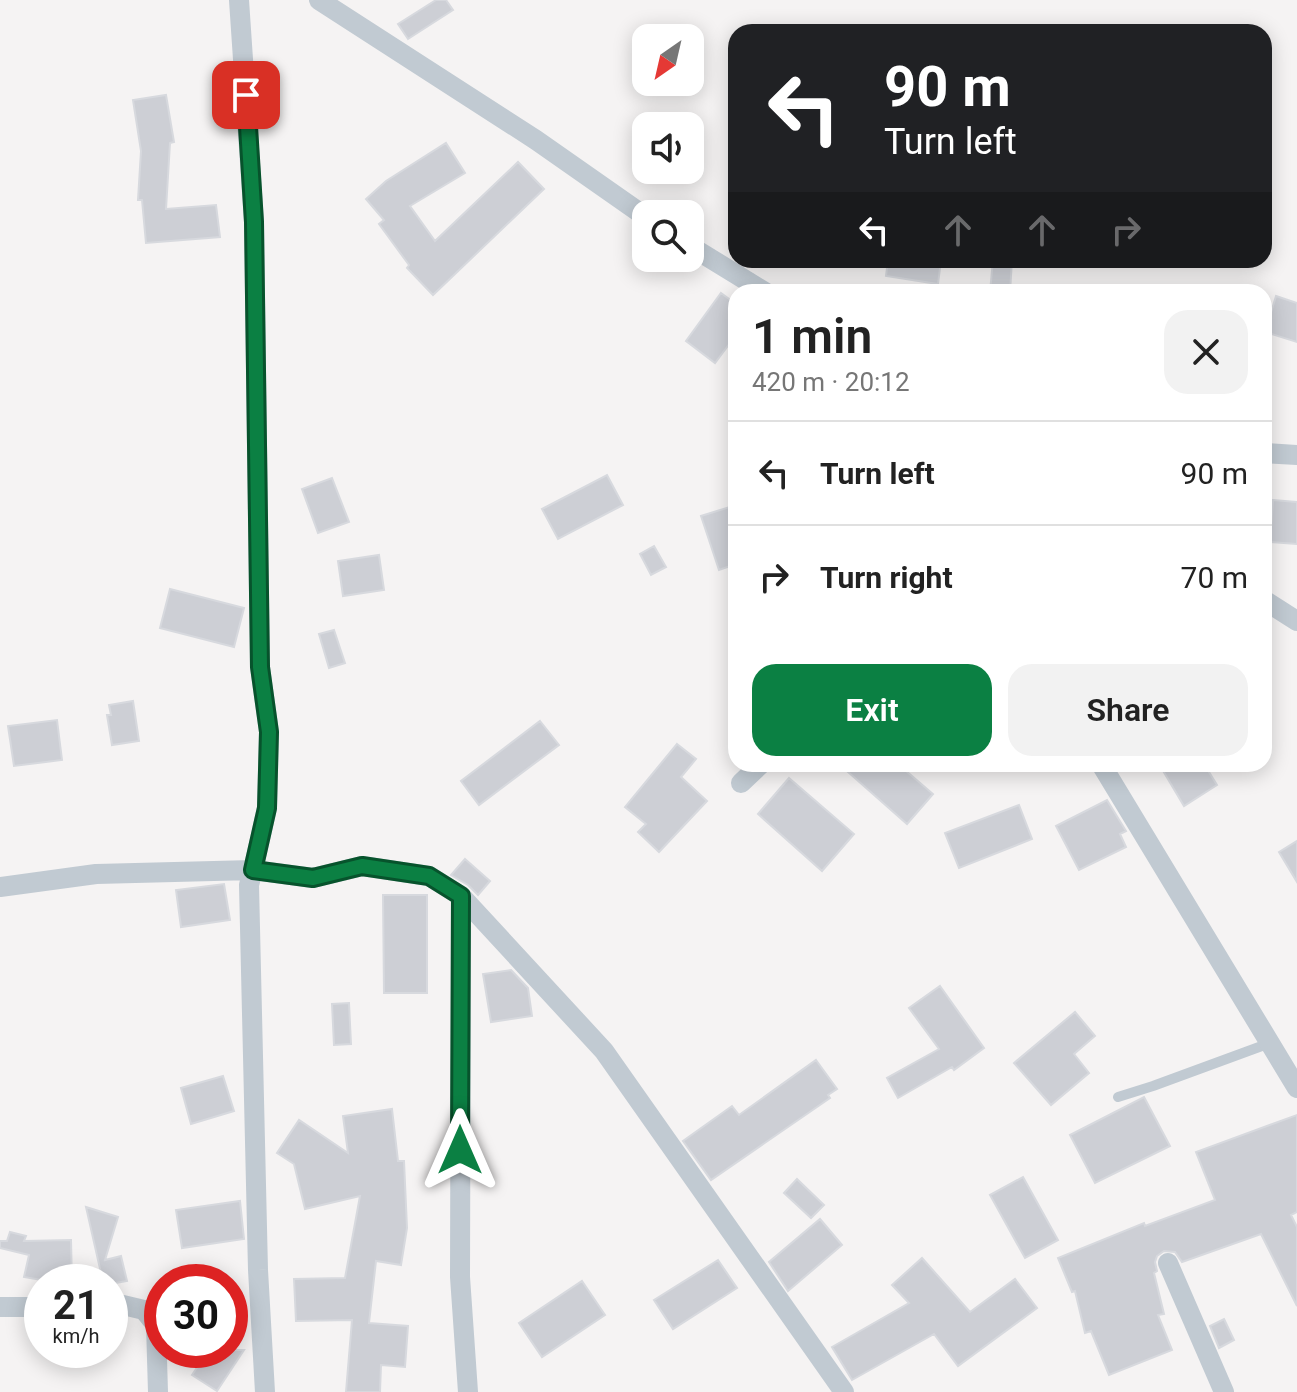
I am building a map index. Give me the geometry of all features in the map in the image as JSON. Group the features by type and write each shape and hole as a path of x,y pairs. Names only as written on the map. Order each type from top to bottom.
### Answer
{"street":[{"path":"239,0 254,222 260,667 269,732 267,808 249,885 258,1270 265,1392"},
{"path":"319,0 536,140 632,207"},
{"path":"704,255 752,284"},
{"path":"1272,453 1297,455"},
{"path":"1272,605 1297,621"},
{"path":"741,783 753,772"},
{"path":"1106,772 1297,1088"},
{"path":"0,887 96,874 253,870 313,878 362,866 429,876 461,896 604,1051 844,1392"},
{"path":"461,896 460,1277 468,1392"},
{"path":"1168,1263 1224,1392"},
{"path":"128,1306 144,1310 156,1325 158,1392"},
{"path":"0,1307 24,1307"}],"lane":[{"path":"1118,1097 1270,1043"}],"building":[{"path":"436,0 446,0 453,10 408,39 398,24"},
{"path":"166,95 174,142 170,143 166,209 216,205 220,237 146,243 142,200 138,200 141,151 133,100"},
{"path":"446,143 465,173 410,206 435,241 518,162 544,189 433,295 407,268 409,265 379,224 384,220 366,199 386,181"},
{"path":"887,268 940,268 938,284 886,276"},
{"path":"992,268 1012,268 1010,284 991,284"},
{"path":"721,293 728,298 728,346 715,363 686,341"},
{"path":"1276,296 1297,303 1297,342 1272,334 1272,309"},
{"path":"607,475 623,505 558,539 542,509"},
{"path":"332,478 349,522 318,533 302,489"},
{"path":"1273,500 1297,502 1297,544 1272,542"},
{"path":"728,508 728,567 719,570 701,516"},
{"path":"654,546 666,567 651,575 640,554"},
{"path":"379,555 384,590 343,596 338,561"},
{"path":"170,589 244,608 234,647 160,628"},
{"path":"334,630 345,663 329,668 319,634"},
{"path":"133,701 139,741 112,745 107,715 111,715 109,705"},
{"path":"57,720 62,760 14,766 8,726"},
{"path":"540,721 559,745 479,805 461,781"},
{"path":"677,744 696,759 681,777 707,801 659,852 638,832 646,824 625,807"},
{"path":"848,772 907,772 933,794 907,824"},
{"path":"1164,772 1209,772 1217,785 1184,806"},
{"path":"789,778 854,834 822,871 758,814"},
{"path":"1107,800 1126,831 1120,834 1126,847 1079,870 1056,826"},
{"path":"1019,805 1032,839 959,868 945,833"},
{"path":"1297,841 1297,882 1279,852"},
{"path":"465,859 490,881 478,895 451,875"},
{"path":"224,884 230,920 181,927 176,890"},
{"path":"383,895 427,895 427,993 384,993"},
{"path":"511,970 528,988 532,1016 491,1022 483,974"},
{"path":"940,986 984,1048 954,1070 952,1067 898,1098 887,1078 939,1049 909,1008"},
{"path":"349,1003 351,1044 334,1045 332,1004"},
{"path":"1075,1012 1095,1036 1074,1054 1089,1073 1051,1105 1014,1063"},
{"path":"816,1060 837,1089 828,1095 830,1098 711,1180 683,1141 732,1106 739,1115"},
{"path":"223,1076 234,1111 191,1124 181,1088"},
{"path":"1144,1097 1170,1146 1095,1183 1070,1135"},
{"path":"392,1109 398,1161 404,1161 407,1228 401,1265 376,1261 369,1323 408,1326 405,1367 381,1365 380,1392 346,1392 352,1320 296,1321 294,1279 345,1278 360,1196 305,1209 294,1164 277,1153 299,1120 348,1153 343,1116"},
{"path":"1297,1115 1297,1212 1291,1215 1297,1227 1297,1306 1261,1234 1182,1262 1175,1252 1164,1251 1157,1256 1157,1271 1154,1273 1164,1314 1158,1315 1172,1350 1109,1375 1091,1331 1085,1333 1075,1291 1072,1292 1058,1258 1144,1223 1145,1226 1215,1200 1196,1152"},
{"path":"1023,1177 1058,1240 1025,1258 990,1195"},
{"path":"797,1179 824,1205 811,1218 784,1193"},
{"path":"240,1201 244,1239 182,1248 176,1210"},
{"path":"86,1207 118,1217 105,1260 121,1256 123,1264 99,1264"},
{"path":"820,1219 842,1245 788,1291 769,1262"},
{"path":"10,1232 26,1236 24,1241 71,1240 72,1264 27,1264 29,1255 0,1248 0,1241 7,1241"},
{"path":"922,1258 970,1312 1015,1279 1037,1308 958,1366 934,1334 852,1380 832,1347 909,1303 892,1285"},
{"path":"718,1260 737,1288 673,1329 654,1300"},
{"path":"582,1281 605,1315 542,1357 519,1323"},
{"path":"1224,1319 1234,1340 1219,1348 1210,1326"},
{"path":"197,1368 232,1368 217,1391 192,1375"}],"route":[{"path":"246,95 254,222 260,667 269,732 267,808 253,870 313,878 362,866 429,876 461,896 460,1150"}]}
